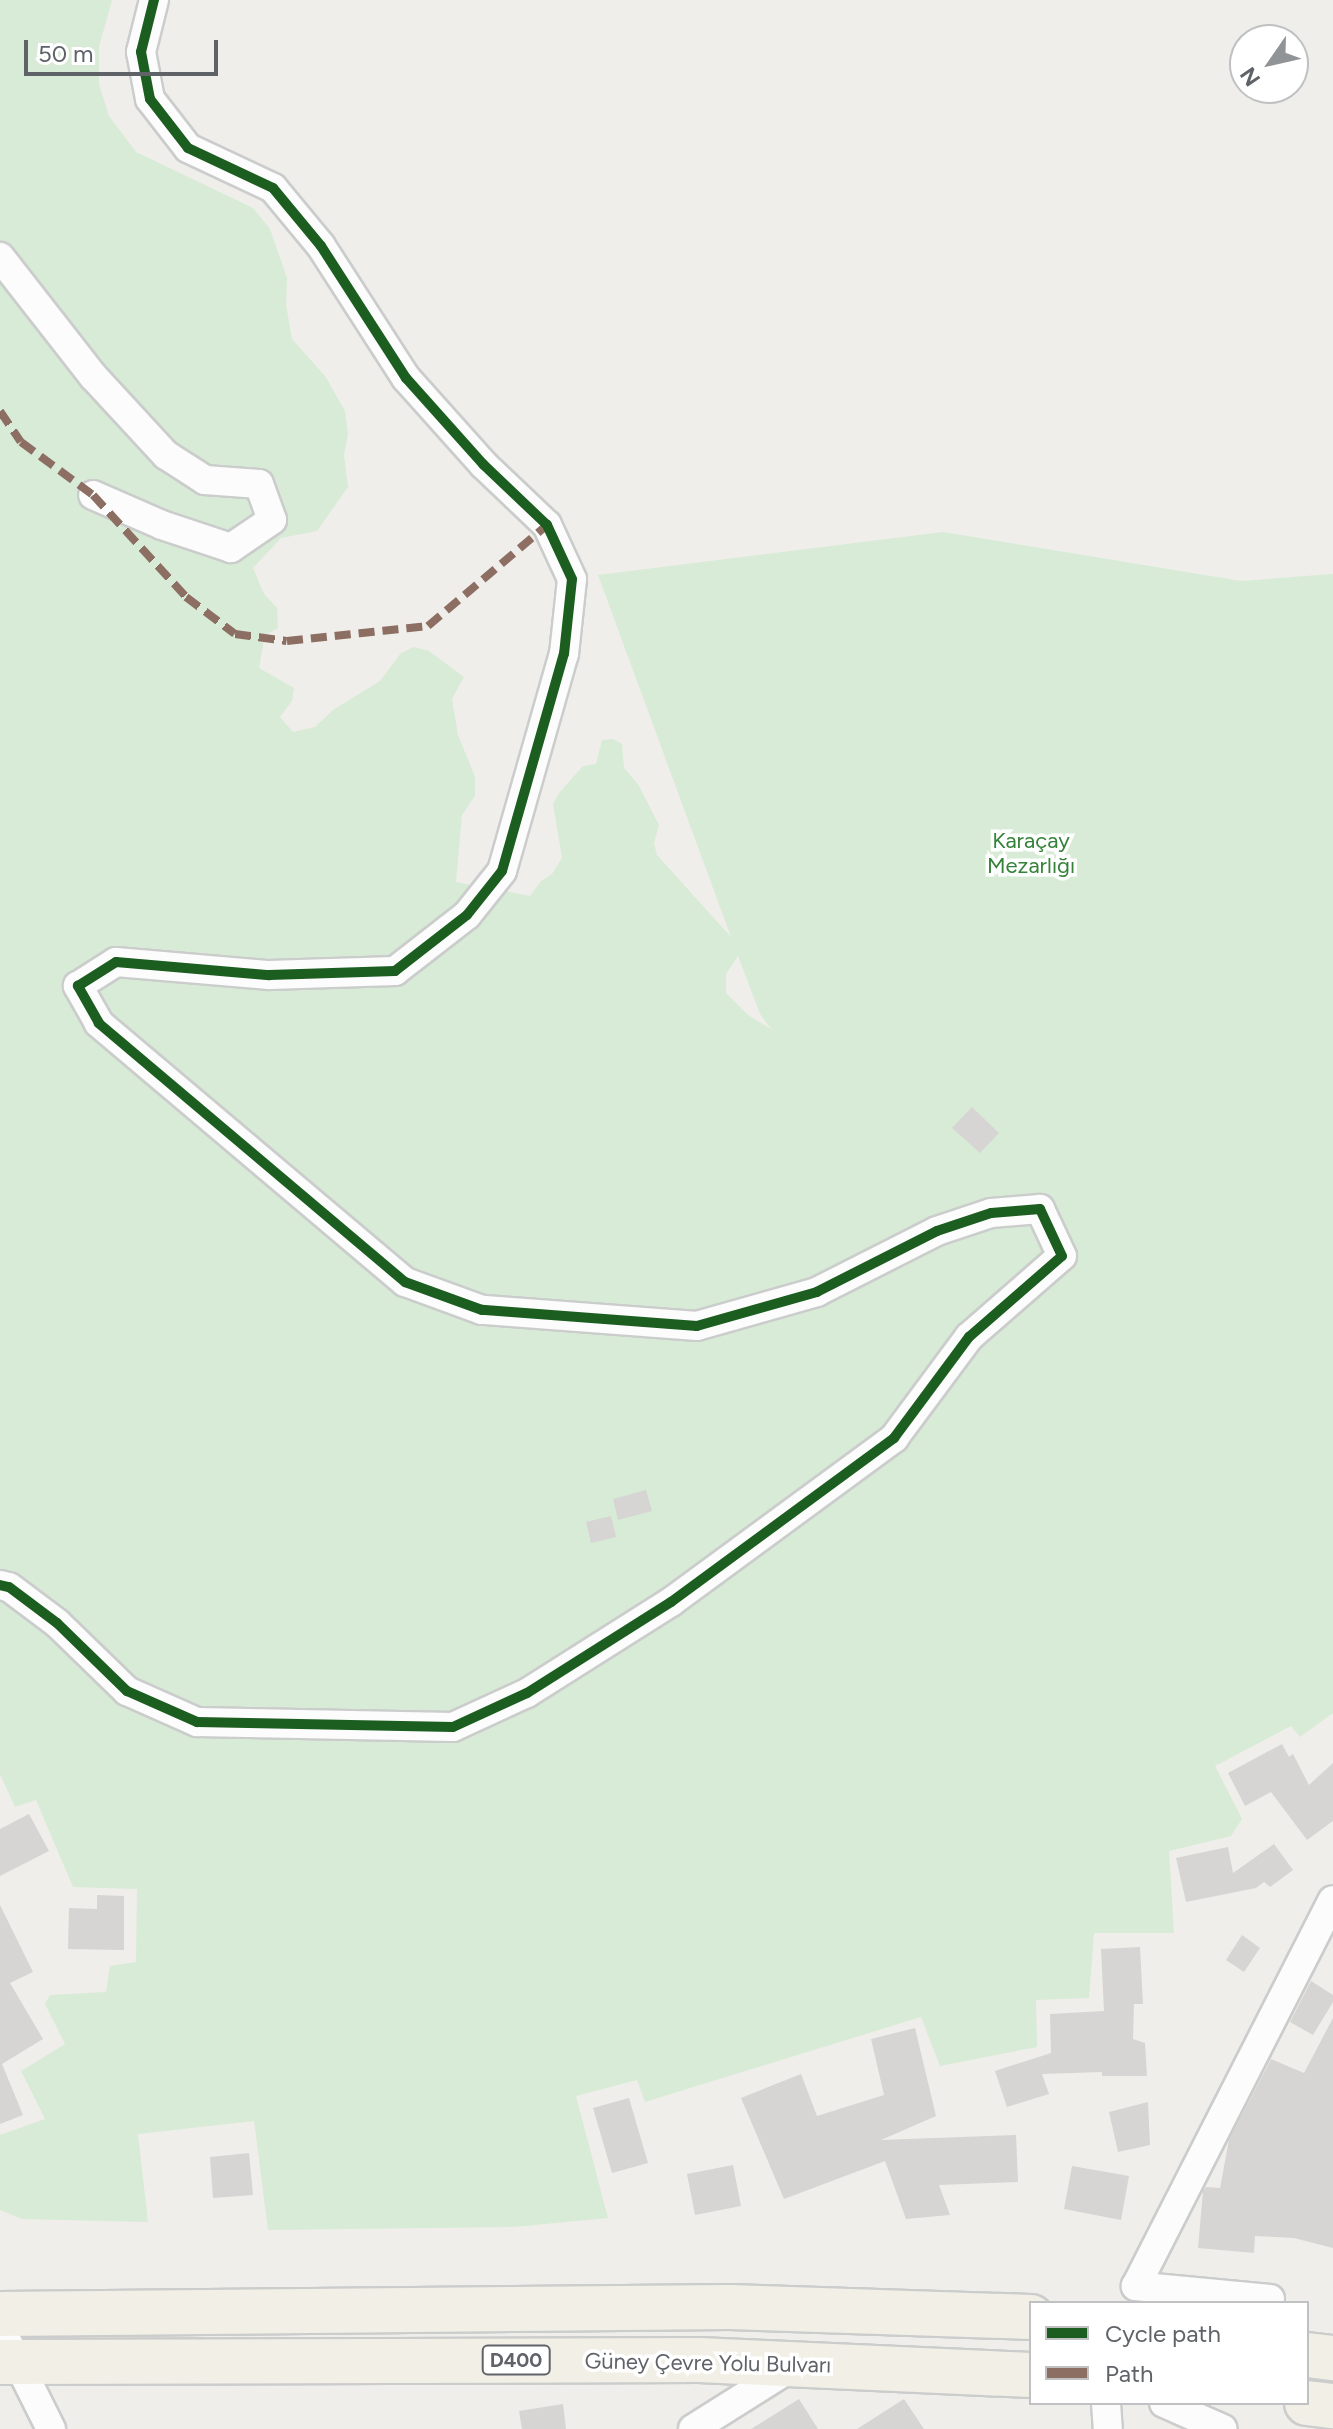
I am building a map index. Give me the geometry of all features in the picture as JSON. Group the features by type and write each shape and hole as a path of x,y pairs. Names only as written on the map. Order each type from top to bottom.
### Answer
{"highway":[{"path":"0,2314 730,2307 1029,2317"},
{"name":"Güney Çevre Yolu Bulvarı","path":"6,2350 798,2363 1029,2375"},
{"path":"1309,2355 1333,2358"},
{"path":"1309,2403 1333,2406"}],"street":[{"path":"0,1585 9,1587 57,1623 127,1691 197,1722 453,1727 527,1693 671,1602 894,1438 969,1337 1062,1256 1040,1209 991,1213 937,1231 817,1292 697,1326 482,1310 405,1282 99,1023 78,986 116,962 269,975 395,971 467,915 502,871 564,654 572,579 547,525 483,464 406,378 321,246 273,188 188,148 150,99 141,52 154,0"},
{"path":"0,257 93,376 166,455 205,480 259,484 272,520 231,548 162,525 93,495"},
{"path":"1270,2299 1136,2286 1333,1900"},
{"path":"6,2350 51,2429"},
{"path":"693,2429 798,2363"},
{"path":"1106,2405 1108,2429"},
{"path":"1169,2405 1223,2429"}],"green space":[{"name":"Karaçay Mezarlığı","path":"0,0 112,0 99,47 99,84 109,116 136,152 253,208 270,229 287,278 286,305 292,339 325,376 345,411 348,434 344,455 348,487 317,531 281,538 253,568 264,594 277,608 278,628 265,635 259,668 294,688 292,701 280,717 293,732 315,727 333,710 380,681 401,653 414,647 429,651 464,677 452,699 458,735 475,777 475,796 462,815 456,882 530,896 541,881 552,874 562,858 553,804 583,766 596,764 602,740 613,739 622,744 624,768 638,784 659,825 654,843 657,855 731,937 598,575 943,532 1241,581 1333,574 1333,1713 1300,1737 1291,1726 1215,1766 1242,1819 1231,1836 1169,1851 1174,1933 1094,1933 1089,1998 1036,2000 1037,2047 940,2066 921,2017 645,2102 637,2080 576,2096 608,2218 514,2227 268,2230 254,2121 138,2134 148,2222 22,2219 0,2210 0,2135 45,2119 21,2071 65,2044 45,2004 50,1995 106,1992 110,1966 136,1962 137,1889 73,1887 36,1800 15,1807 0,1774","holes":["738,956 760,1014 771,1029 748,1015 726,993 726,974"]}],"building":[{"path":"972,1107 999,1133 980,1153 952,1128"},
{"path":"646,1490 652,1511 618,1520 613,1499"},
{"path":"611,1516 616,1537 591,1543 586,1522"},
{"path":"1282,1744 1289,1757 1293,1754 1309,1785 1333,1763 1333,1821 1307,1840 1271,1792 1245,1806 1228,1773"},
{"path":"29,1814 49,1851 0,1876 0,1829"},
{"path":"1274,1844 1293,1870 1270,1887 1264,1882 1256,1888 1186,1902 1176,1858 1228,1847 1233,1873"},
{"path":"97,1895 124,1896 124,1950 68,1949 69,1908 97,1909"},
{"path":"0,1905 33,1972 10,1983 43,2039 2,2064 23,2115 0,2124"},
{"path":"1242,1935 1260,1948 1244,1972 1226,1960"},
{"path":"1140,1947 1143,2004 1134,2004 1133,2039 1145,2043 1147,2076 1102,2076 1102,2072 1042,2074 1049,2094 1007,2107 995,2071 1051,2053 1050,2014 1104,2011 1101,1949"},
{"path":"1311,1981 1333,1995 1333,2002 1313,2035 1290,2022"},
{"path":"1333,2018 1333,2248 1294,2238 1255,2236 1254,2253 1198,2248 1203,2191 1206,2187 1220,2188 1229,2140 1271,2059 1304,2073"},
{"path":"915,2028 936,2116 881,2140 1016,2135 1018,2182 939,2185 950,2215 906,2219 885,2161 784,2199 741,2098 801,2074 817,2116 884,2095 871,2039"},
{"path":"629,2098 648,2163 612,2173 593,2108"},
{"path":"1148,2102 1150,2145 1118,2152 1109,2112"},
{"path":"249,2153 253,2195 213,2198 210,2157"},
{"path":"733,2165 741,2206 695,2215 687,2174"},
{"path":"1072,2166 1129,2176 1121,2220 1064,2209"},
{"path":"799,2399 818,2429 751,2429"},
{"path":"904,2399 924,2429 857,2429"},
{"path":"563,2404 566,2429 522,2429 519,2411"}],"marked path":[{"path":"0,411 21,442 93,495 186,597 235,634 287,641 428,626 547,525"}],"cycle path":[{"path":"0,1585 9,1587 57,1623 127,1691 197,1722 453,1727 527,1693 671,1602 894,1438 969,1337 1062,1256 1040,1209 991,1213 937,1231 817,1292 697,1326 482,1310 405,1282 99,1023 78,986 116,962 269,975 395,971 467,915 502,871 564,654 572,579 547,525 483,464 406,378 321,246 273,188 188,148 150,99 141,52 154,0"}]}
